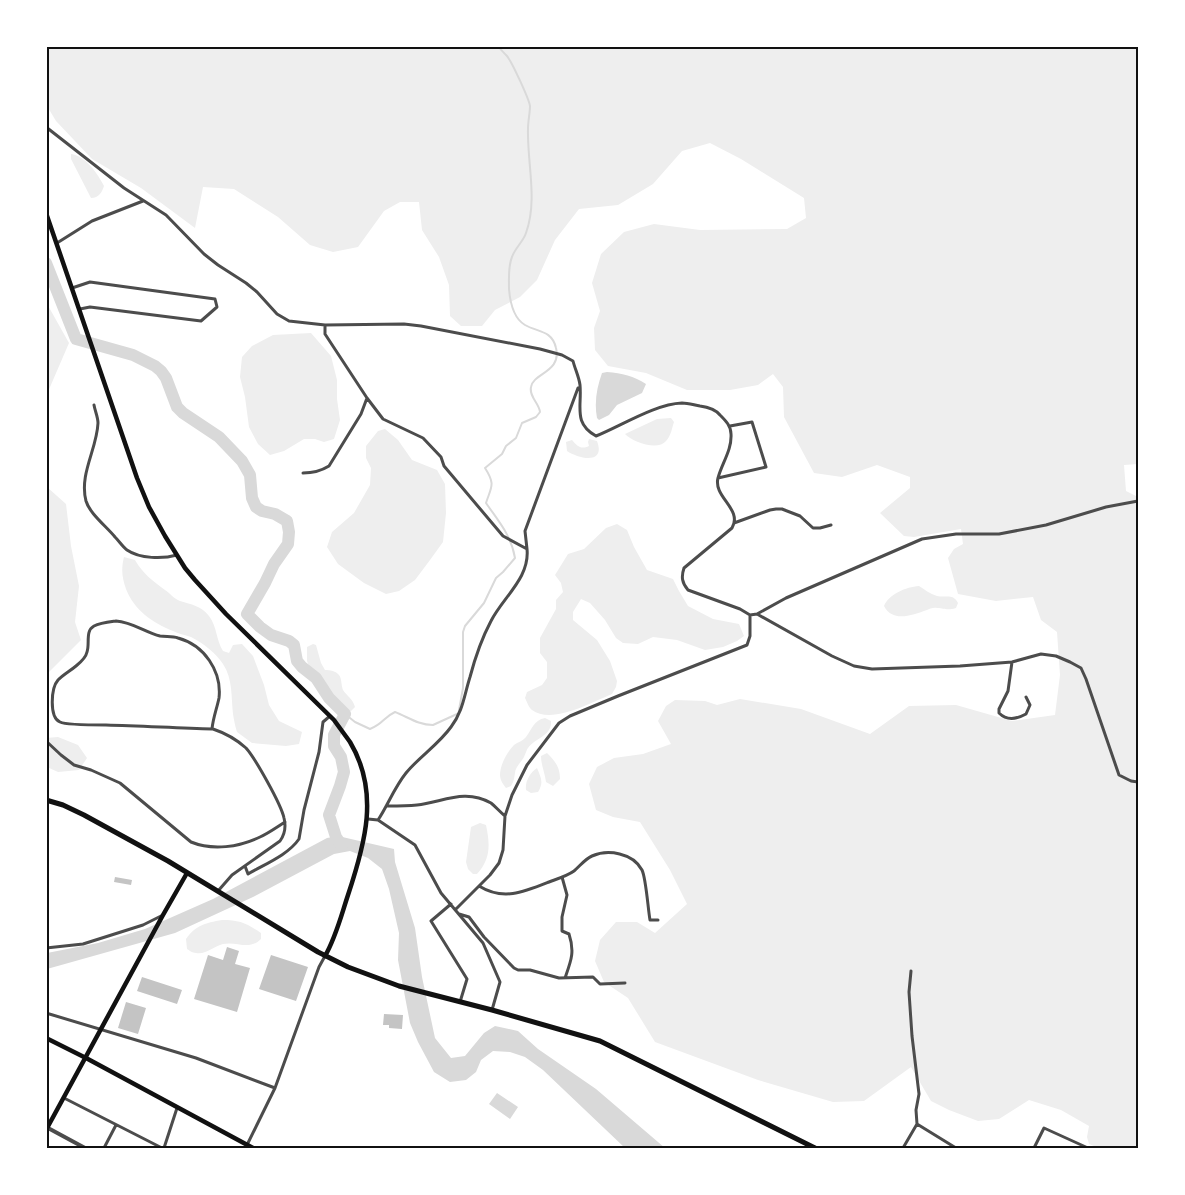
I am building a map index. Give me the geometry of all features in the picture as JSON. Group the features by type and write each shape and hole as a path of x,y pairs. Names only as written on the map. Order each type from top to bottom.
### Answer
{"highway":[{"path":"46,800 84,815 187,873 325,956 348,967 399,986 600,1041 815,1149"}],"main road":[{"path":"46,213 149,507 185,568 213,600 332,718 356,755 367,794 368,819 355,875 332,944 325,956"},
{"path":"47,1129 187,873"},
{"path":"46,1038 253,1149"}],"street":[{"path":"46,127 124,188 166,215 204,254 246,283 277,314 290,321 325,325 404,324 421,326 562,355 573,361 580,383 581,420 585,430 596,436 663,406 682,403 706,406 717,411 728,422 732,432 730,447 717,485 733,512 734,524 684,568 681,576 688,590 740,609 750,615 757,614 786,598 922,539 956,534 999,534 1046,525 1106,507 1138,501"},
{"path":"57,243 92,221 143,201"},
{"path":"72,288 90,282 215,299 217,306 201,321 90,307 80,309"},
{"path":"325,325 324,334 383,418 423,438 441,457 444,466 503,536 527,549"},
{"path":"378,820 395,787 446,734 461,711 472,670 492,620 523,574 528,557 525,531 580,383"},
{"path":"303,473 321,471 329,466 361,414 367,398"},
{"path":"94,405 98,421 95,443 84,483 86,501 91,511 126,550 135,555 148,557 177,555"},
{"path":"718,478 766,467 752,422 730,426"},
{"path":"734,524 782,509 800,516 813,528 831,525"},
{"path":"757,614 832,656 854,666 872,669 1012,662 1041,654 1056,656 1081,668 1119,775 1138,782"},
{"path":"456,909 499,863 503,850 505,816 512,795 527,765 559,723 618,696 747,645 750,636 750,615"},
{"path":"212,729 219,686 212,664 203,652 180,639 161,636 124,621 95,625 90,628 86,655 53,687 53,714 60,722 212,729 228,735 245,747 274,796 285,822 284,833 280,840 232,875 219,892"},
{"path":"1012,662 1008,691 999,709 1001,716 1017,719 1026,714 1030,705 1026,697"},
{"path":"245,866 248,874 297,843 319,752 323,722 332,718"},
{"path":"46,741 74,765 120,783 191,842 201,846 234,845 260,837 285,822"},
{"path":"387,806 416,805 453,797 473,796 492,804 505,816"},
{"path":"368,819 378,820 415,844 441,893 483,943 500,982 492,1010"},
{"path":"478,886 496,894 522,893 574,871 591,856 612,853 626,856 636,862 642,870 650,920 658,920"},
{"path":"562,877 567,895 562,917 562,931 569,934 572,959 565,978"},
{"path":"451,904 431,921 467,978 460,1002"},
{"path":"459,914 469,917 484,937 518,970 530,970 559,978 593,976 600,984 625,983"},
{"path":"46,948 83,944 143,925 162,915"},
{"path":"247,1145 275,1088 318,967 325,956"},
{"path":"903,1149 917,1124 916,1110 919,1095 909,992 911,971"},
{"path":"46,1013 196,1058 275,1088"},
{"path":"64,1098 163,1149 177,1107"},
{"path":"917,1124 956,1149"},
{"path":"104,1149 117,1125"},
{"path":"1034,1149 1044,1128 1088,1149"},
{"path":"47,1129 86,1149"}],"shaded area":[{"path":"46,47 1138,47 1138,464 1124,465 1126,491 1138,497 1138,1148 1099,1148 1089,1144 1087,1137 1089,1126 1061,1110 1029,1100 999,1119 978,1121 931,1101 911,1067 864,1101 833,1102 758,1080 655,1042 628,998 604,982 595,961 600,940 616,922 637,922 655,933 687,904 670,870 640,822 613,817 596,810 589,784 597,767 614,758 643,754 671,744 658,721 666,706 675,700 705,701 717,705 740,699 801,709 870,734 909,706 956,705 1012,721 1055,715 1060,675 1057,632 1041,620 1033,597 996,601 958,594 948,558 954,549 963,544 961,529 914,537 904,536 880,513 910,488 910,477 877,465 842,477 814,473 784,417 783,387 773,374 758,385 730,390 687,390 646,373 608,366 595,350 594,328 600,311 592,283 601,254 624,232 654,224 700,230 787,229 806,218 804,198 741,159 710,143 682,151 653,184 618,205 579,209 555,240 537,280 520,297 495,310 482,326 461,326 450,316 449,285 439,257 422,230 419,202 400,202 384,211 358,247 333,252 310,245 278,217 234,189 203,187 195,228 141,188 92,159 56,121 47,106"},
{"path":"71,154 82,158 98,176 104,186 98,196 91,198 71,159"},
{"path":"46,302 69,343 47,394 46,394"},
{"path":"311,333 331,356 337,380 340,420 334,439 324,442 304,439 284,451 270,455 258,444 249,427 240,377 242,357 252,346 273,335"},
{"path":"602,373 628,375 646,384 642,393 617,405 609,415 599,420 596,406 597,389"},
{"path":"671,418 674,422 671,432 662,444 645,444 625,434 657,419"},
{"path":"385,429 398,440 412,460 437,470 445,484 446,513 443,542 430,560 415,580 399,591 386,594 364,583 338,564 327,547 332,532 354,513 370,485 371,468 366,458 366,446 378,431"},
{"path":"589,439 597,441 599,449 595,457 584,458 567,451 566,442 572,440 577,446 584,448 589,446"},
{"path":"47,487 66,504 79,586 75,622 81,640 47,674"},
{"path":"617,524 627,530 647,570 673,579 688,606 713,619 739,624 744,636 723,647 705,650 677,640 653,637 638,644 623,643 616,638 605,620 590,603 581,599 573,612 573,620 597,640 610,661 617,681 616,687 612,694 572,711 561,714 540,714 531,709 525,698 527,692 542,685 547,678 547,662 540,653 540,638 556,609 556,600 563,592 561,583 555,575 568,554 584,549 606,528"},
{"path":"124,557 135,560 148,577 176,599 206,612 214,624 223,651 229,653 233,645 242,644 253,656 269,705 279,721 302,732 299,744 286,746 252,743 237,732 230,682 223,664 200,642 158,624 139,609 129,597 125,585 122,569"},
{"path":"919,586 934,595 954,598 958,603 956,608 933,608 915,614 898,616 892,614 884,606 899,592"},
{"path":"316,645 325,670 335,672 340,677 343,690 355,707 351,711 346,711 341,707 318,674 310,669 307,661 307,647"},
{"path":"545,718 551,721 549,730 528,748 516,769 511,786 506,788 500,775 506,755 514,745 525,738 536,723"},
{"path":"58,737 78,745 87,758 79,770 58,772 47,767 46,738"},
{"path":"547,753 559,771 560,779 553,786 546,782 542,763 541,756"},
{"path":"537,768 541,777 541,785 538,792 531,793 526,790 526,783"},
{"path":"480,823 486,825 488,851 482,868 477,874 473,874 466,862 471,827"},
{"path":"338,836 394,849 395,862 415,928 422,977 435,1038 451,1058 465,1056 484,1033 495,1026 518,1031 538,1049 596,1089 665,1148 625,1148 543,1070 525,1057 510,1052 493,1051 481,1060 476,1072 466,1080 450,1082 434,1072 410,1023 398,960 399,933 382,869 368,858 350,851 334,854 253,897 175,933 47,969 47,953 98,943 145,929 213,899 327,838"},
{"path":"222,920 247,924 261,933 261,939 247,945 223,944 200,953 193,953 187,949 186,939 193,931 206,924"},
{"path":"497,1093 518,1107 510,1119 489,1104"}],"building":[{"path":"115,877 132,880 131,885 114,882"},
{"path":"227,947 239,951 235,964 250,968 237,1012 194,999 208,955 223,960"},
{"path":"271,955 308,967 296,1001 259,989"},
{"path":"142,977 182,990 177,1004 137,991"},
{"path":"126,1002 146,1008 138,1034 118,1028"},
{"path":"384,1014 403,1015 402,1029 383,1025"}],"waterway":[{"path":"459,710 463,688 463,632 465,626 484,603 496,578 515,558 507,536 486,503 491,482 485,468 516,438 522,423 536,417 540,412 531,394 531,387 533,382 551,367 557,356 551,338 544,332 521,322 515,314 510,299 509,268 513,254 526,233 531,208 528,142 530,106 513,65 498,46"},
{"path":"46,263 76,339 133,355 161,371 177,407 219,437 242,461 250,475 252,498 256,507 287,521 288,544 274,564 247,614 271,635 294,645 297,661 316,678 329,698 345,714 334,735 334,746 341,757 344,772 329,815 336,837 342,846"},
{"path":"345,714 370,729 395,712 428,725 457,714"}]}
